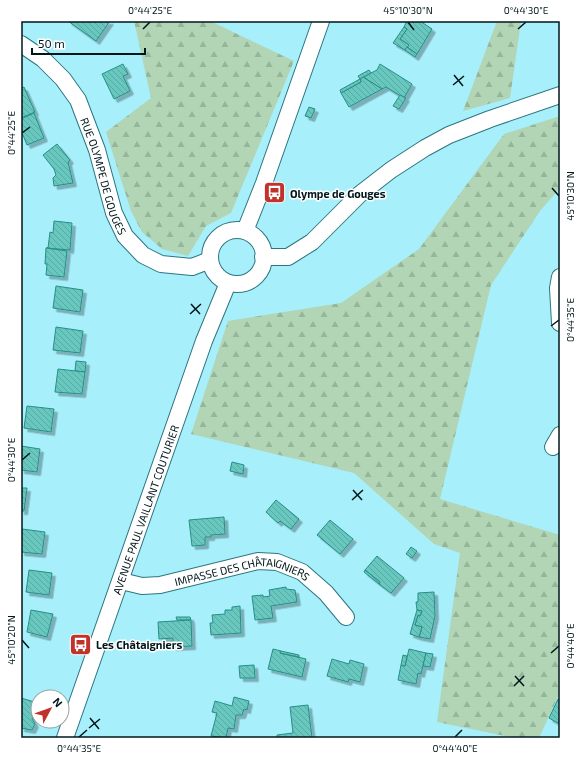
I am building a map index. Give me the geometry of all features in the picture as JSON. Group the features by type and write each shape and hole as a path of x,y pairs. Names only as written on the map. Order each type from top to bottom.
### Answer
{"street":[{"path":"245,231 264,183 321,21"},
{"name":"RUE OLYMPE DE GOUGES","path":"21,44 44,59 64,79 78,100 98,150 114,213 125,236 143,255 161,264 192,267 210,260"},
{"path":"264,257 288,257 312,242 360,194 391,170 425,148 490,119 560,95"},
{"path":"232,231 245,231 258,241 264,257 262,265 252,279 241,283 228,282 216,274 210,260 210,251 220,236 232,231"},
{"path":"560,277 558,288 560,323"},
{"name":"AVENUE PAUL VAILLANT COUTURIER","path":"66,738 204,341 228,282"},
{"name":"IMPASSE DES CHÂTAIGNIERS","path":"121,580 142,586 160,585 258,561 277,562 302,572 326,593 346,617"}],"green space":[{"path":"134,21 210,21 294,61 231,213 206,226 188,256 162,249 142,232 131,211 106,132 151,98"},
{"path":"497,21 521,21 510,98 463,111"},
{"path":"560,116 560,188 540,211 491,285 440,499 560,535 560,692 539,738 515,738 437,722 460,553 434,544 354,473 191,434 228,321 341,303 419,249 504,134"}],"building":[{"path":"68,21 110,21 96,41"},
{"path":"407,21 420,21 432,29 417,54 407,47 409,45 400,39 407,29 404,27"},
{"path":"404,27 407,29 400,39 409,45 405,50 393,43"},
{"path":"407,47 417,54 415,57 405,50"},
{"path":"123,64 128,74 123,76 130,91 114,99 102,74"},
{"path":"380,64 412,84 404,98 386,87 382,89 363,77 377,70"},
{"path":"369,70 371,73 360,79 358,76"},
{"path":"363,77 382,89 349,107 341,93 361,82 360,79"},
{"path":"360,79 361,82 341,93 340,90"},
{"path":"24,87 35,112 21,118 21,88"},
{"path":"400,95 406,98 399,109 393,106"},
{"path":"309,107 315,109 311,118 305,116"},
{"path":"34,113 44,138 27,145 23,135 21,135 21,119"},
{"path":"57,144 70,160 68,162 73,183 54,186 53,178 56,175 54,169 43,155"},
{"path":"54,221 72,223 70,250 46,248 48,248 50,232 53,233"},
{"path":"46,248 67,251 64,277 46,275"},
{"path":"56,286 83,290 80,312 53,308"},
{"path":"56,327 83,331 80,353 53,350"},
{"path":"76,361 86,362 85,372 75,371"},
{"path":"58,369 85,372 82,394 55,392"},
{"path":"27,406 54,409 51,432 24,428"},
{"path":"21,446 40,449 37,472 21,470"},
{"path":"232,462 244,465 243,474 230,471"},
{"path":"21,488 27,488 24,511 21,511"},
{"path":"276,500 299,519 291,529 280,521 278,523 266,512"},
{"path":"224,517 225,534 205,537 205,545 192,546 189,520"},
{"path":"330,520 353,539 340,554 317,535"},
{"path":"22,529 45,532 42,554 21,552"},
{"path":"411,547 417,551 412,558 406,554"},
{"path":"377,556 404,578 391,593 379,584 380,582 365,570"},
{"path":"29,570 52,573 49,595 26,592"},
{"path":"365,570 380,582 379,584 364,572"},
{"path":"286,587 286,589 295,590 297,602 271,606 273,618 255,620 252,596 270,596 269,590"},
{"path":"434,592 435,616 430,639 419,637 422,627 415,625 418,615 420,616 422,611 417,610 416,602 418,602 418,593"},
{"path":"240,606 241,633 211,635 210,623 213,623 212,615 225,614 225,610 232,610 232,607"},
{"path":"31,610 53,614 47,637 27,632"},
{"path":"417,610 422,611 420,616 418,615 415,625 422,627 419,637 410,634"},
{"path":"176,617 190,617 191,620 177,620"},
{"path":"191,620 192,646 173,647 173,638 159,639 158,622"},
{"path":"273,649 281,651 280,653 306,659 302,677 268,669"},
{"path":"409,649 426,653 421,674 418,673 416,684 398,680 401,665 405,666"},
{"path":"281,651 299,655 299,657 280,653"},
{"path":"426,653 433,654 430,667 423,666"},
{"path":"403,655 407,656 405,666 401,665"},
{"path":"332,659 349,664 350,660 364,664 360,682 349,679 348,682 327,676"},
{"path":"254,665 255,678 240,678 239,666"},
{"path":"234,697 249,701 247,710 244,709 242,715 236,715 234,729 228,728 226,738 211,736 217,713 212,712 215,701 232,706"},
{"path":"21,698 30,701 30,729 32,729 32,730 21,728"},
{"path":"558,699 560,701 560,719 558,723 549,718"},
{"path":"308,705 312,738 277,738 277,735 293,733 290,707"}],"place":[{"name":"Olympe de Gouges","path":"275,193"},
{"name":"Les Châtaigniers","path":"81,644"}]}
